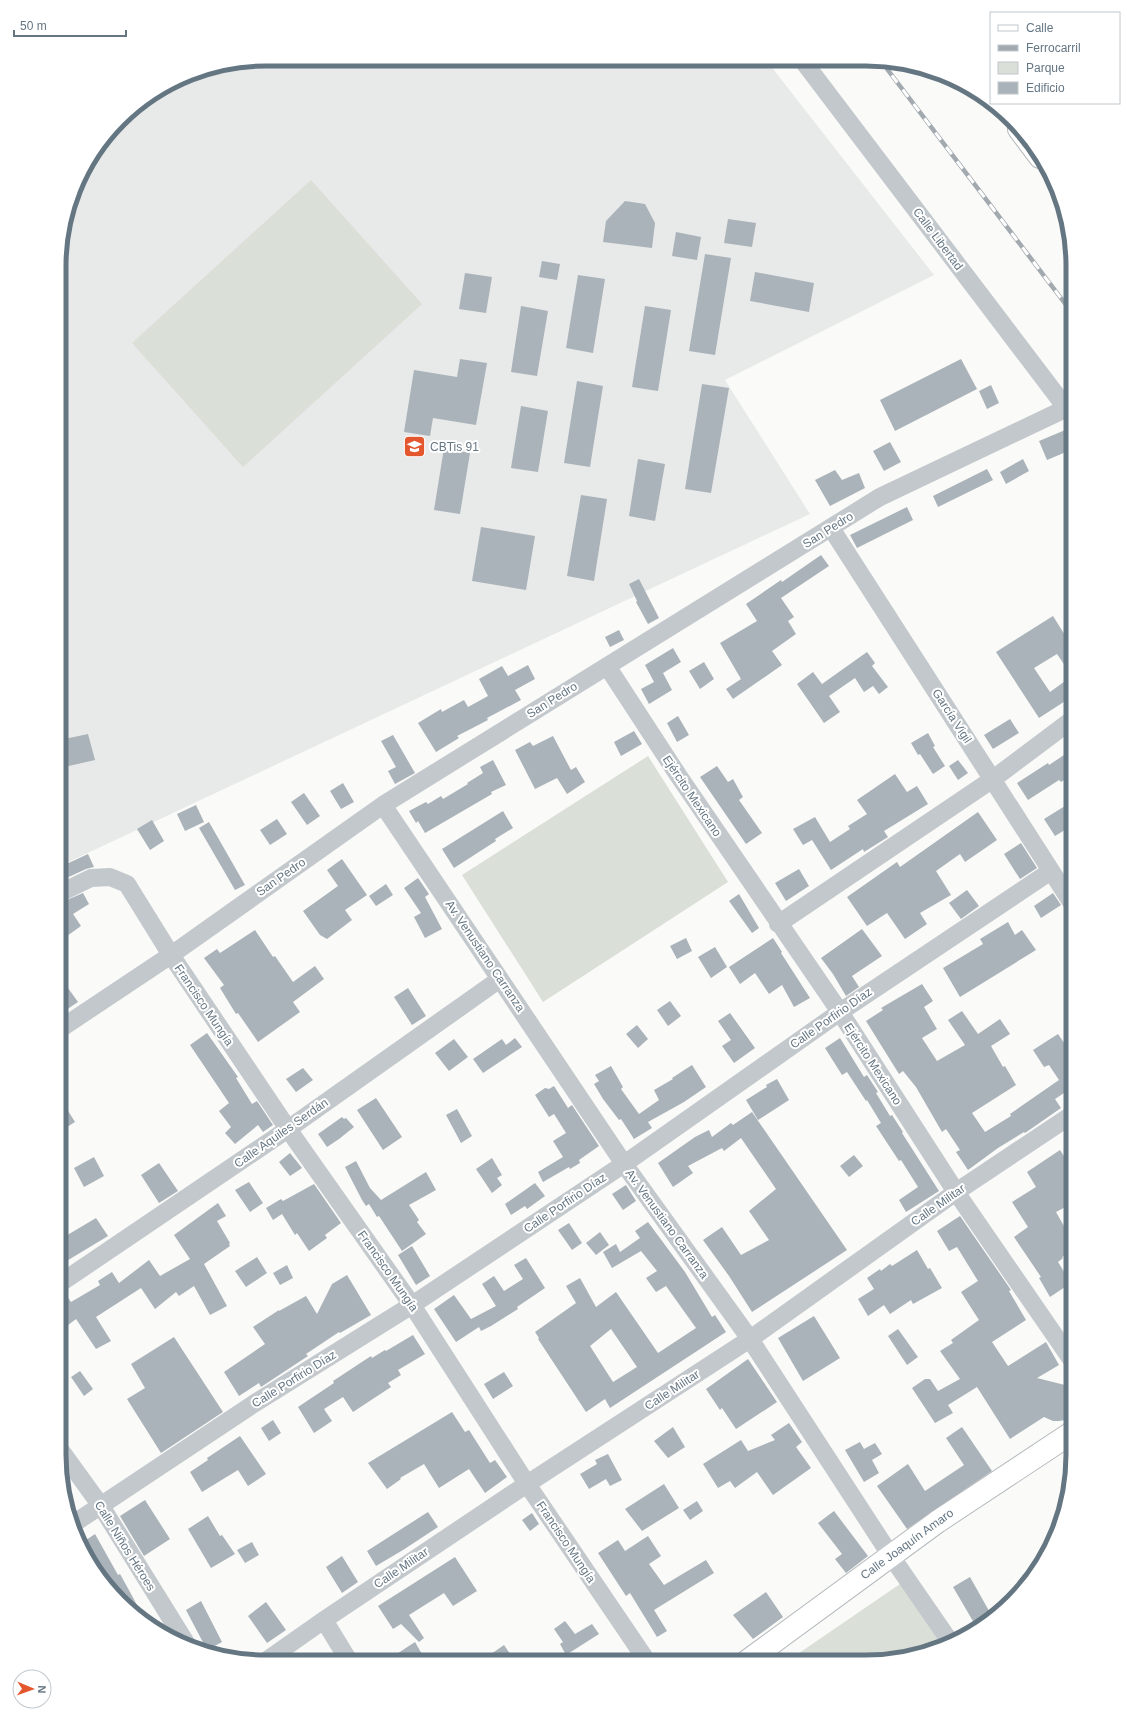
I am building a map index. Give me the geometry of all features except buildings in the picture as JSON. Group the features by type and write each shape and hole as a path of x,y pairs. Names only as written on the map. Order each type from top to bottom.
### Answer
{"main road":[{"name":"Calle Joaquín Amaro","path":"756,1655 937,1522 1066,1437"}],"street":[{"name":"Calle Libertad","path":"808,66 1066,402"},
{"name":"San Pedro","path":"66,1025 170,955 383,804 880,497 1066,411"},
{"name":"García Vigil","path":"831,528 1066,895"},
{"name":"Ejército Mexicano","path":"607,666 778,924 840,1012 956,1192 1066,1352"},
{"path":"778,924 993,779 1066,724"},
{"name":"Av. Venustiano Carranza","path":"383,804 624,1164 750,1339 891,1556 947,1638"},
{"name":"Calle Porfirio Díaz","path":"78,1521 255,1403 412,1305 624,1164 840,1012 1050,872"},
{"name":"Francisco Mungía","path":"66,890 91,878 110,877 126,884 170,955 288,1128 412,1305 527,1484 643,1655"},
{"name":"Calle Aquiles Serdán","path":"66,1279 288,1128 500,979"},
{"name":"Calle Militar","path":"274,1655 527,1484 750,1339 956,1192 1066,1119"},
{"name":"Calle Niños Héroes","path":"66,1458 101,1506 182,1636"},
{"path":"324,1620 345,1655"}],"shaded area":[{"name":"CBTis 91","path":"253,66 771,66 934,275 725,380 810,514 66,863 66,253 70,227 81,189 107,144 144,107 189,81 214,73"}],"green space":[{"path":"311,180 422,304 243,467 132,343"},
{"path":"648,756 728,882 543,1002 462,875"},
{"path":"900,1584 939,1641 905,1651 879,1655 796,1655"}],"railway":[{"path":"886,67 1066,305"}],"place":[{"name":"CBTis 91","path":"414,447"}]}
